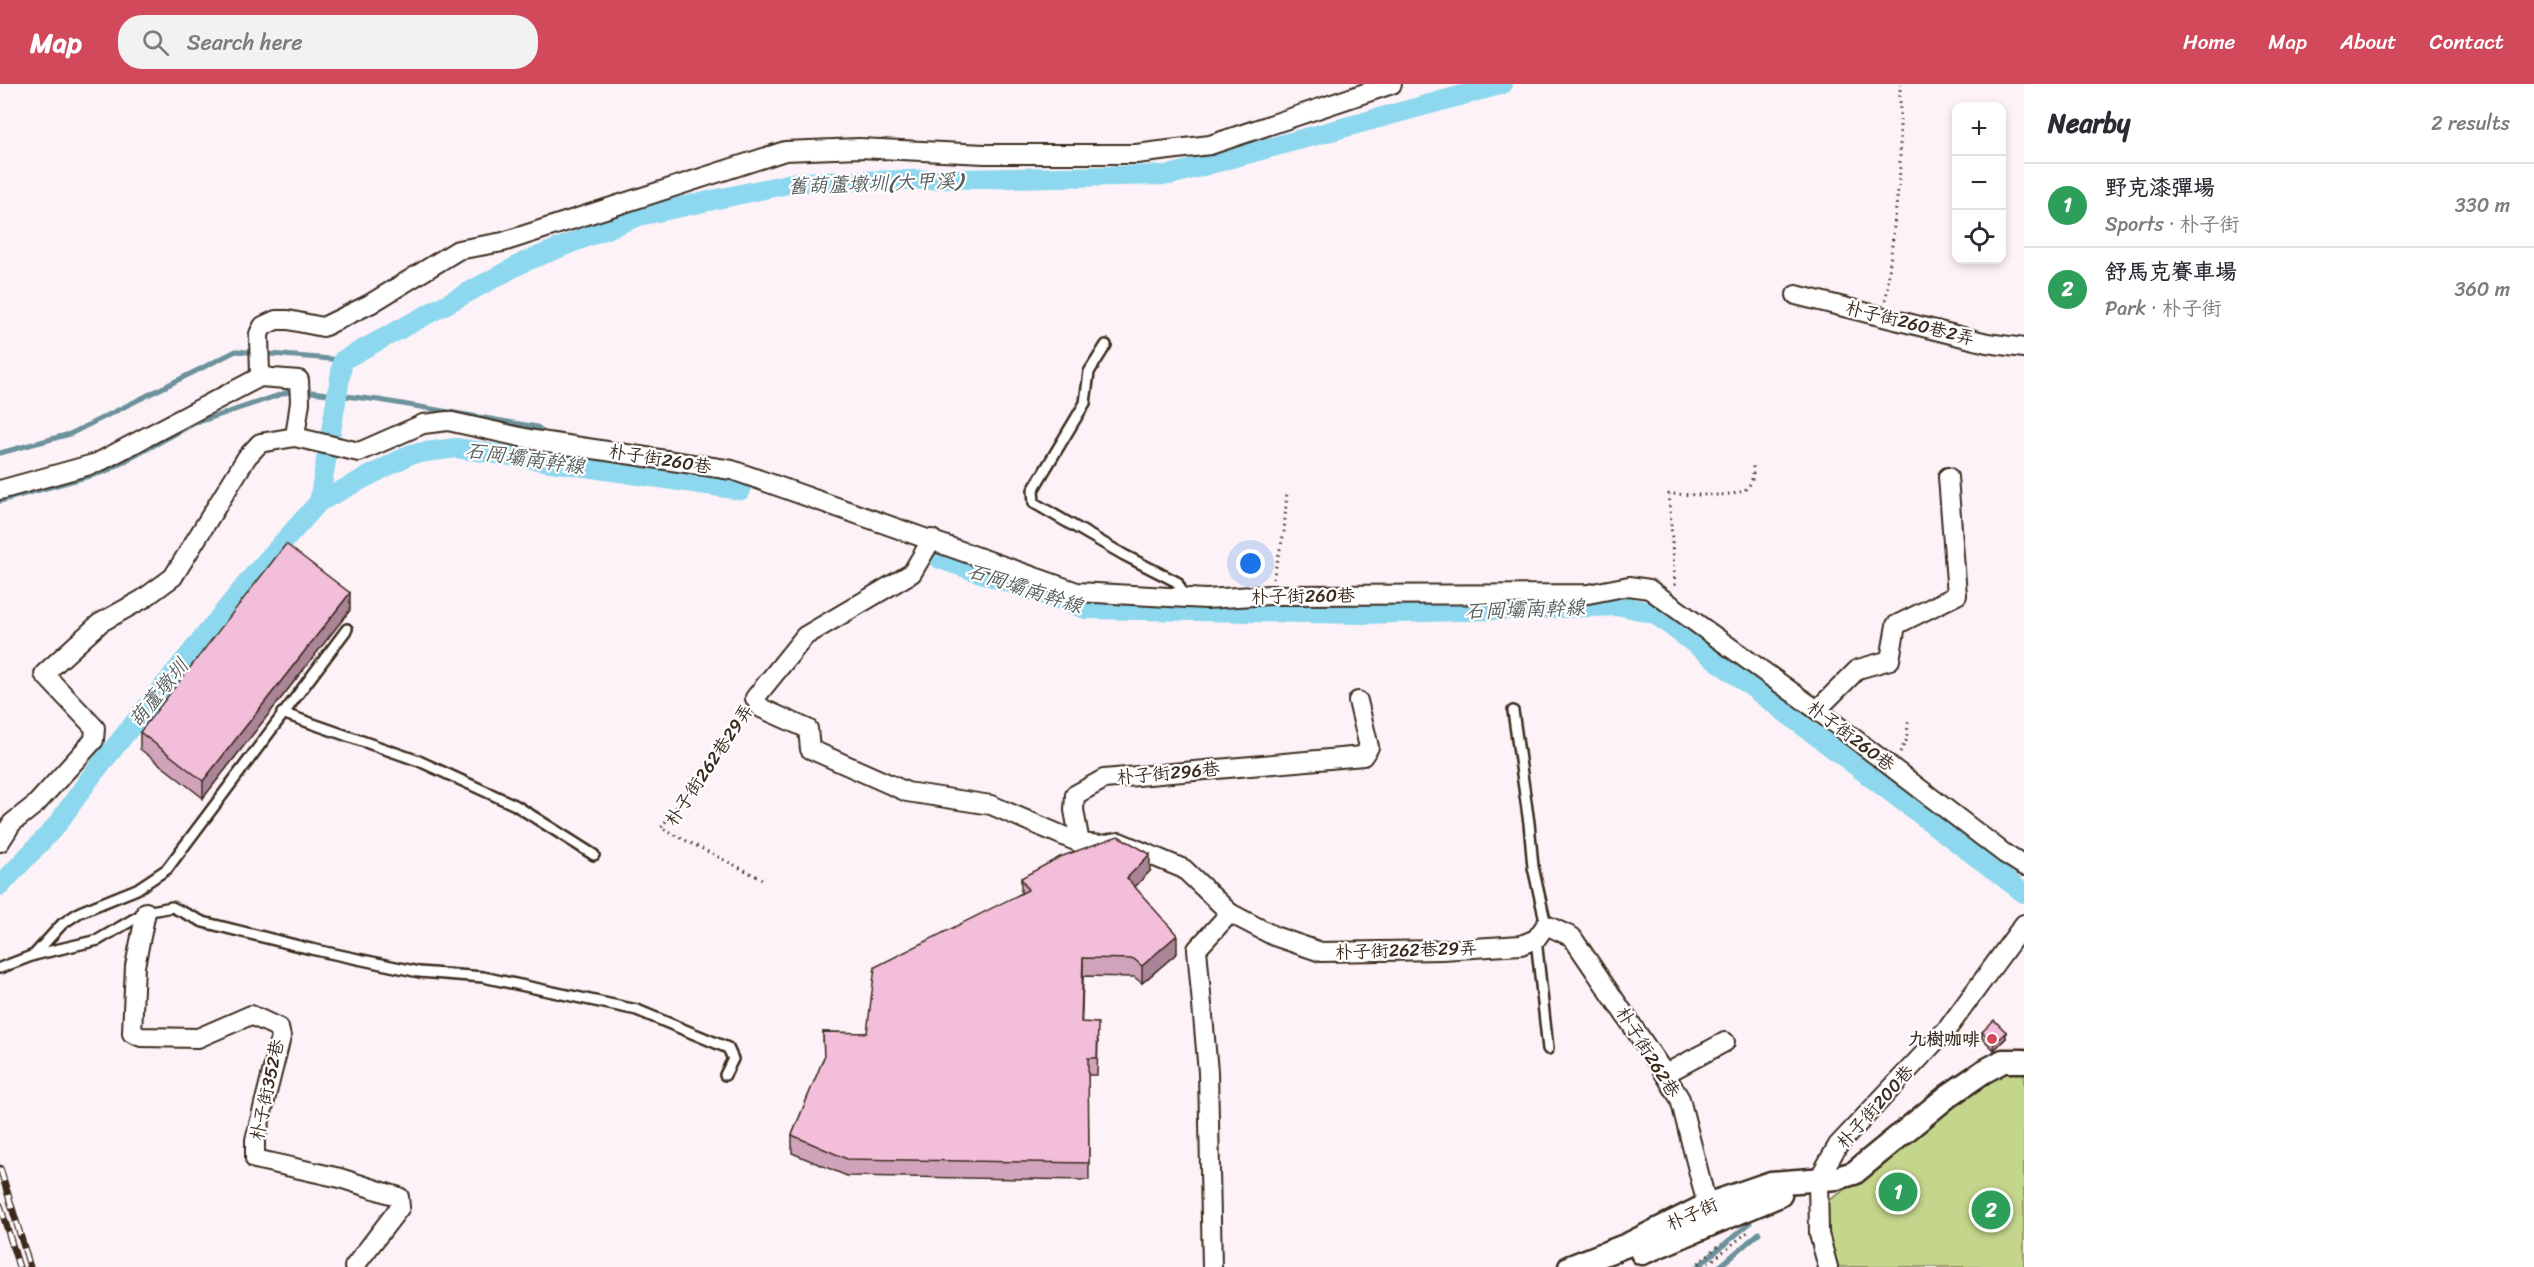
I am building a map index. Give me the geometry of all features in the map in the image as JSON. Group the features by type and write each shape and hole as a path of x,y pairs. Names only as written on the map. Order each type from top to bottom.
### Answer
{"street":[{"path":"260,377 259,334 263,326 276,320 323,327 370,304 458,250 503,242 785,151 859,148 985,154 1136,154 1210,145 1392,84"},
{"name":"朴子街260巷2弄","path":"1796,295 1987,343 2024,348"},
{"path":"0,490 97,463 260,377 299,381 300,402 295,437"},
{"name":"朴子街260巷","path":"0,842 12,823 36,804 94,740 95,728 44,674 100,623 143,599 173,577 247,457 260,443 295,437 359,452 423,424 448,422 534,441 732,470 932,538 1077,592 1184,596 1206,599 1269,595 1588,594 1629,586 1649,589 1817,710 2024,866"},
{"path":"1817,710 1857,669 1890,660 1896,625 1957,595 1947,477"},
{"path":"932,538 912,573 805,636 755,698 761,708 808,729 810,749 831,759 907,792 991,805 1080,843 1100,845 1119,842 1184,869 1230,913 1197,949 1208,1072 1212,1267"},
{"name":"朴子街296巷","path":"1080,843 1074,810 1075,795 1104,779 1363,756 1369,747 1358,701"},
{"name":"朴子街352巷","path":"146,912 135,966 132,1033 141,1037 198,1038 251,1015 279,1028 281,1037 255,1140 255,1159 340,1178 399,1197 400,1207 354,1267"},
{"name":"朴子街262巷29弄","path":"1230,913 1274,936 1321,952 1442,950 1521,945 1541,932"},
{"name":"朴子街200巷","path":"1818,1180 1838,1145 1948,1028 2024,924"},
{"name":"朴子街262巷","path":"1541,932 1572,937 1665,1074 1680,1099 1707,1205"},
{"path":"1665,1074 1725,1042"},
{"name":"朴子街","path":"1570,1267 1627,1245 1707,1205 1771,1184 1837,1178 1854,1173 1948,1096 1983,1072 2002,1062 2024,1060"},
{"path":"1818,1180 1819,1234 1828,1267"},
{"name":"朴子街","path":"1598,1267 1627,1259 1818,1180"}],"lane":[{"path":"1106,345 1089,372 1085,403 1033,490 1034,503 1124,555 1177,582 1184,596"},
{"path":"34,955 62,924 80,912 137,889 167,869 347,629"},
{"path":"1513,711 1541,932 1548,1049"},
{"path":"282,713 419,761 515,806 594,855"},
{"path":"0,968 34,955 98,940 146,912 172,907 203,922 311,949 419,972 483,977 637,1010 728,1048 733,1059 725,1075"}],"path":[{"path":"1884,316 1900,171 1900,84"},
{"path":"1677,608 1669,494 1737,494 1747,489 1753,478 1753,466"},
{"path":"1269,595 1284,532 1287,491"},
{"name":"朴子街262巷29弄","path":"755,698 661,828 764,880"},
{"path":"1893,767 1906,741 1910,718"}],"green space":[{"path":"2024,1067 2024,1267 1833,1267 1824,1203 1859,1181 1992,1074"}],"building":[{"path":"286,544 350,593 203,781 140,732"},
{"path":"1118,836 1150,854 1127,878 1177,935 1142,966 1134,959 1083,958 1081,1022 1098,1023 1097,1058 1088,1058 1089,1163 847,1159 792,1135 824,1057 823,1032 867,1033 875,967 1028,890 1021,878 1060,857"},
{"path":"1994,1020 2006,1032 1994,1044 1982,1032"}],"waterway":[{"name":"舊葫蘆墩圳(大甲溪)","path":"319,502 343,360 524,262 639,216 797,182 1170,175 1503,84"},
{"path":"0,453 70,434 236,351 343,360"},
{"path":"0,501 107,471 193,424 294,390 379,400 537,427 545,434"},
{"name":"葫蘆墩圳","path":"0,886 56,826 93,774 251,578 319,502 411,454 456,448 741,490"},
{"name":"石岡壩南幹線","path":"940,559 1086,609 1364,614 1624,606 1655,614 2024,893"},
{"path":"1697,1267 1750,1223"},
{"path":"1719,1267 1759,1233"}],"railway":[{"path":"0,1168 30,1267"},
{"path":"0,1205 19,1267"}],"place":[{"name":"九樹咖啡","path":"1992,1039"},
{"name":"野克漆彈場","path":"1898,1192"},
{"name":"舒馬克賽車場","path":"1991,1210"}]}
